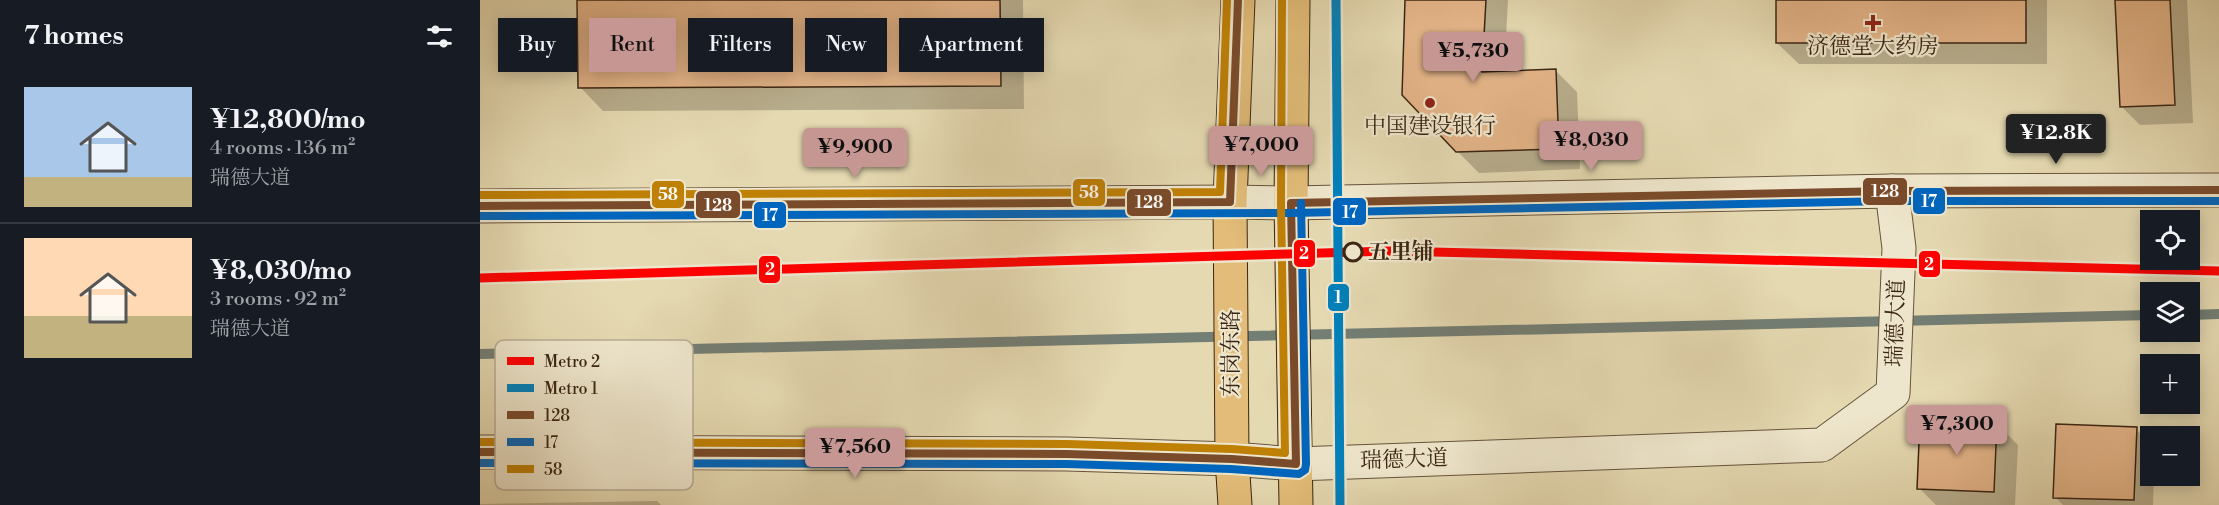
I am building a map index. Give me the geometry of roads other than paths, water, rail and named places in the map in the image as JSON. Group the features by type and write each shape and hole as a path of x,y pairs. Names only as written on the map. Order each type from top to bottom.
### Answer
{"main road":[{"name":"东岗东路","path":"1235,505 1231,402 1230,202 1238,0"},
{"path":"1293,0 1291,203 1296,505"}],"street":[{"path":"480,206 1291,203 1892,191 2219,190"},
{"name":"瑞德大道","path":"693,453 1067,454 1232,459 1296,464 1822,445 1893,393 1899,248 1892,191"},
{"name":"瑞德大道","path":"480,452 495,452"}],"waterway":[{"path":"2200,315 2219,314"},
{"path":"693,349 2140,315"},
{"path":"480,354 495,354"}],"metro line":[{"name":"1","path":"1336,0 1340,505"},
{"name":"2","path":"480,278 1391,251 2219,271"}],"place":[{"name":"济德堂大药房","path":"1873,23"},
{"name":"中国建设银行","path":"1430,103"},
{"name":"五里铺","path":"1353,252"}]}
